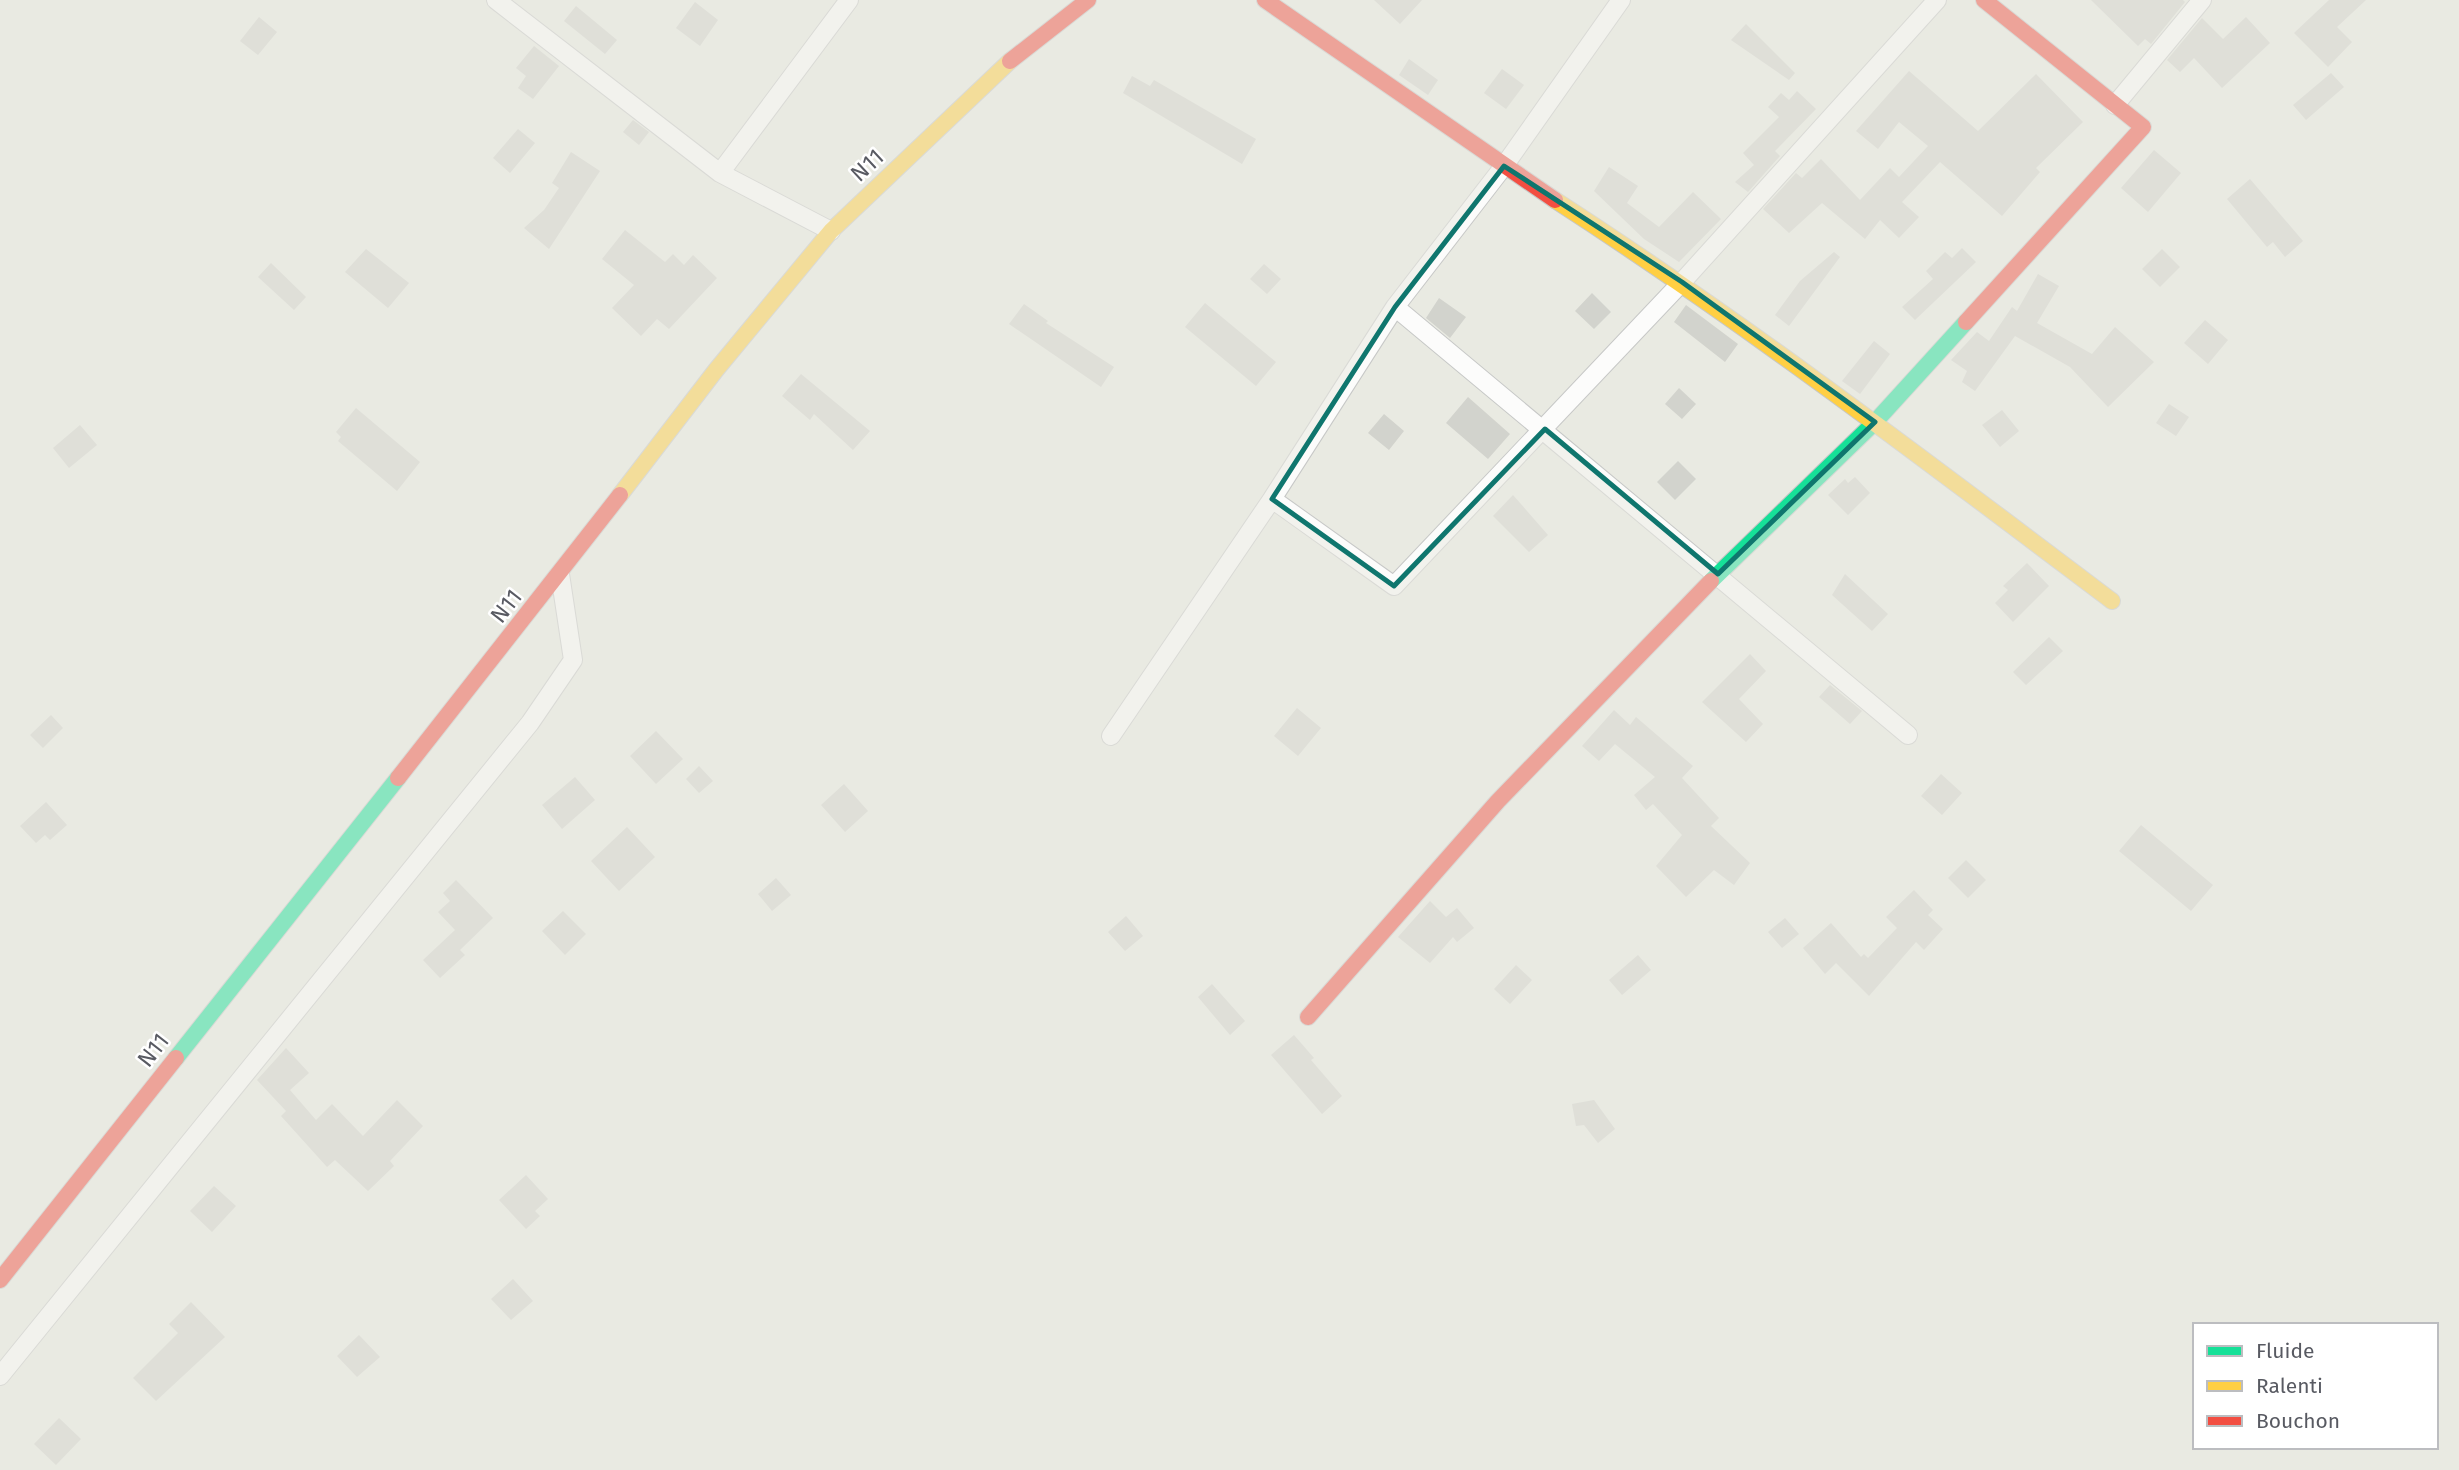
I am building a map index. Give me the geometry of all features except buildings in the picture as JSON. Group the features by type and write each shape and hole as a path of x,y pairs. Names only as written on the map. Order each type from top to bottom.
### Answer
{"street":[{"path":"496,0 720,173 831,231"},
{"path":"720,173 849,0"},
{"name":"N11","path":"0,1280 560,574 716,370 831,231 1013,58 1088,0"},
{"path":"1265,0 1504,166 1682,282 1780,357 1875,422 2112,601"},
{"path":"1111,736 1272,499 1395,307 1504,166 1621,0"},
{"path":"1272,499 1394,586 1682,282 1937,0"},
{"path":"1308,1017 1498,801 1718,574 1875,422 2143,127 1983,0"},
{"path":"2115,105 2202,0"},
{"path":"1395,307 1545,429 1908,735"},
{"path":"0,1376 530,723 573,660 560,574"}],"highlighted area":[{"path":"1504,166 1682,282 1875,422 1718,574 1545,429 1394,586 1272,499 1395,307"}],"traffic: fast":[{"path":"1711,581 1875,422 1966,322"},
{"path":"176,1058 398,778"}],"traffic: slow":[{"path":"620,495 716,370 831,231 1010,61"},
{"path":"1555,200 1767,345 2112,601"}],"traffic: jam":[{"path":"1010,61 1088,0"},
{"path":"1265,0 1555,200"},
{"path":"1966,322 2143,127 1984,0"},
{"path":"398,778 620,495"},
{"path":"1308,1017 1498,801 1711,581"},
{"path":"0,1280 176,1058"}]}
